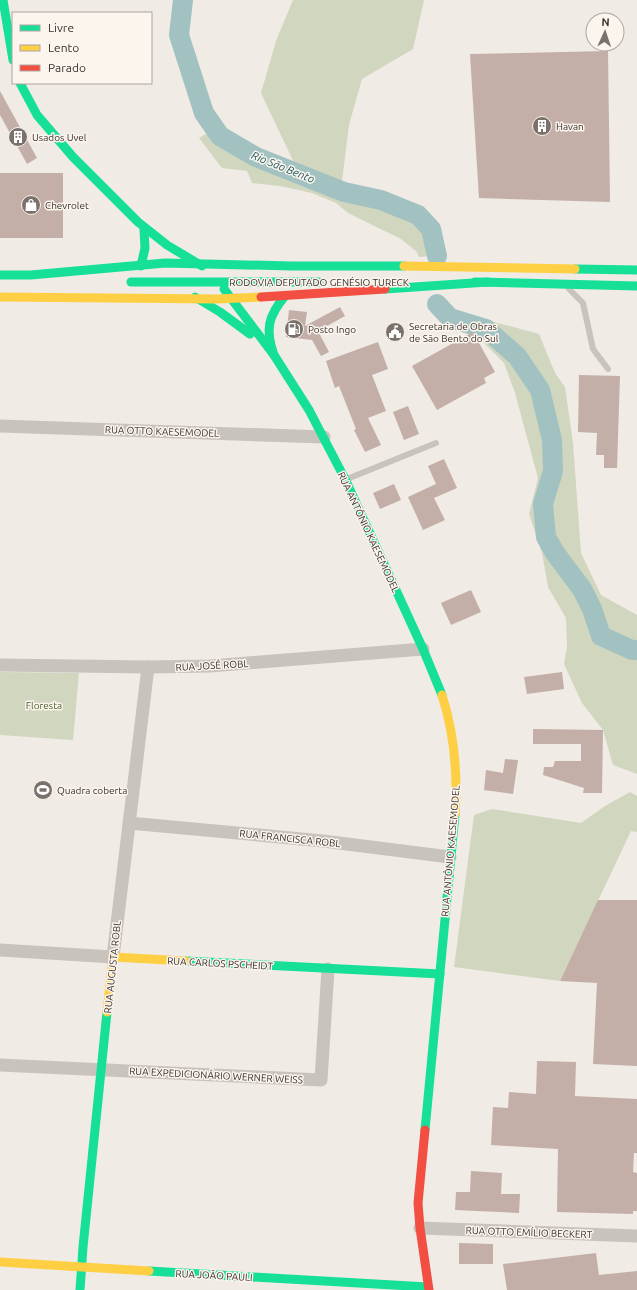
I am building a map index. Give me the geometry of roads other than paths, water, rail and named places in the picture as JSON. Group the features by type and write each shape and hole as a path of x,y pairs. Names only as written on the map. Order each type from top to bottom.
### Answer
{"main road":[{"path":"3,0 2,20 12,56"},
{"name":"RUA ANTÔNIO KAESEMODEL","path":"21,84 37,115 73,157 141,226 167,245 209,271 232,299 274,356 300,394 324,437 424,649 441,690 449,716 453,741 456,764 456,788 418,1203 429,1289"},
{"path":"141,226 145,248 141,266"},
{"name":"RUA ANTÔNIO KAESEMODEL","path":"141,226 160,255 190,294 239,325 274,356"},
{"path":"0,275 31,275 141,266 160,255 196,263 284,266 396,266 637,270"},
{"path":"182,284 185,271 196,263"},
{"path":"0,282 54,282"},
{"name":"RODOVIA DEPUTADO GENÉSIO TURECK","path":"127,282 332,282"},
{"name":"RODOVIA DEPUTADO GENÉSIO TURECK","path":"355,282 488,282 637,286"},
{"path":"0,297 201,300 285,296 488,282"},
{"path":"201,300 209,296 219,283"},
{"path":"274,356 269,345 268,324 277,304 285,296"},
{"name":"RUA CARLOS PSCHEIDT","path":"113,957 440,974"},
{"name":"RUA AUGUSTA ROBL","path":"80,1290 81,1267 113,957"},
{"name":"RUA JOÃO PAULI","path":"0,1262 429,1289"}],"street":[{"name":"RUA OTTO KAESEMODEL","path":"0,426 324,437"},
{"name":"RUA JOSÉ ROBL","path":"0,665 148,667 210,666 424,649"},
{"name":"RUA AUGUSTA ROBL","path":"113,957 148,667"},
{"name":"RUA FRANCISCA ROBL","path":"130,823 323,841 450,857"},
{"name":"RUA CARLOS PSCHEIDT","path":"0,950 113,957"},
{"name":"RUA EXPEDICIONÁRIO WERNER WEISS","path":"0,1065 321,1080 328,968"},
{"name":"RUA OTTO EMÍLIO BECKERT","path":"420,1228 637,1236"}],"lane":[{"path":"564,284 583,303 593,349 608,369"},
{"path":"345,479 436,443"}],"waterway":[{"name":"Rio São Bento","path":"183,0 179,35 204,113 220,136 256,157 344,192 381,200 418,215 431,229 437,256"},
{"name":"Rio São Bento","path":"437,304 450,318 486,329 517,356 540,390 552,440 553,471 543,504 546,537 555,553 582,589 592,609 601,636 632,650 637,650"}],"place":[{"name":"Havan","path":"542,126"},
{"name":"Usados Uvel","path":"18,137"},
{"name":"Chevrolet","path":"31,205"},
{"name":"Posto Ingo","path":"294,329"},
{"name":"Secretaria de Obras de São Bento do Sul","path":"395,332"},
{"name":"Quadra coberta","path":"43,790"}],"park label":[{"name":"Floresta","path":"44,705"}]}
